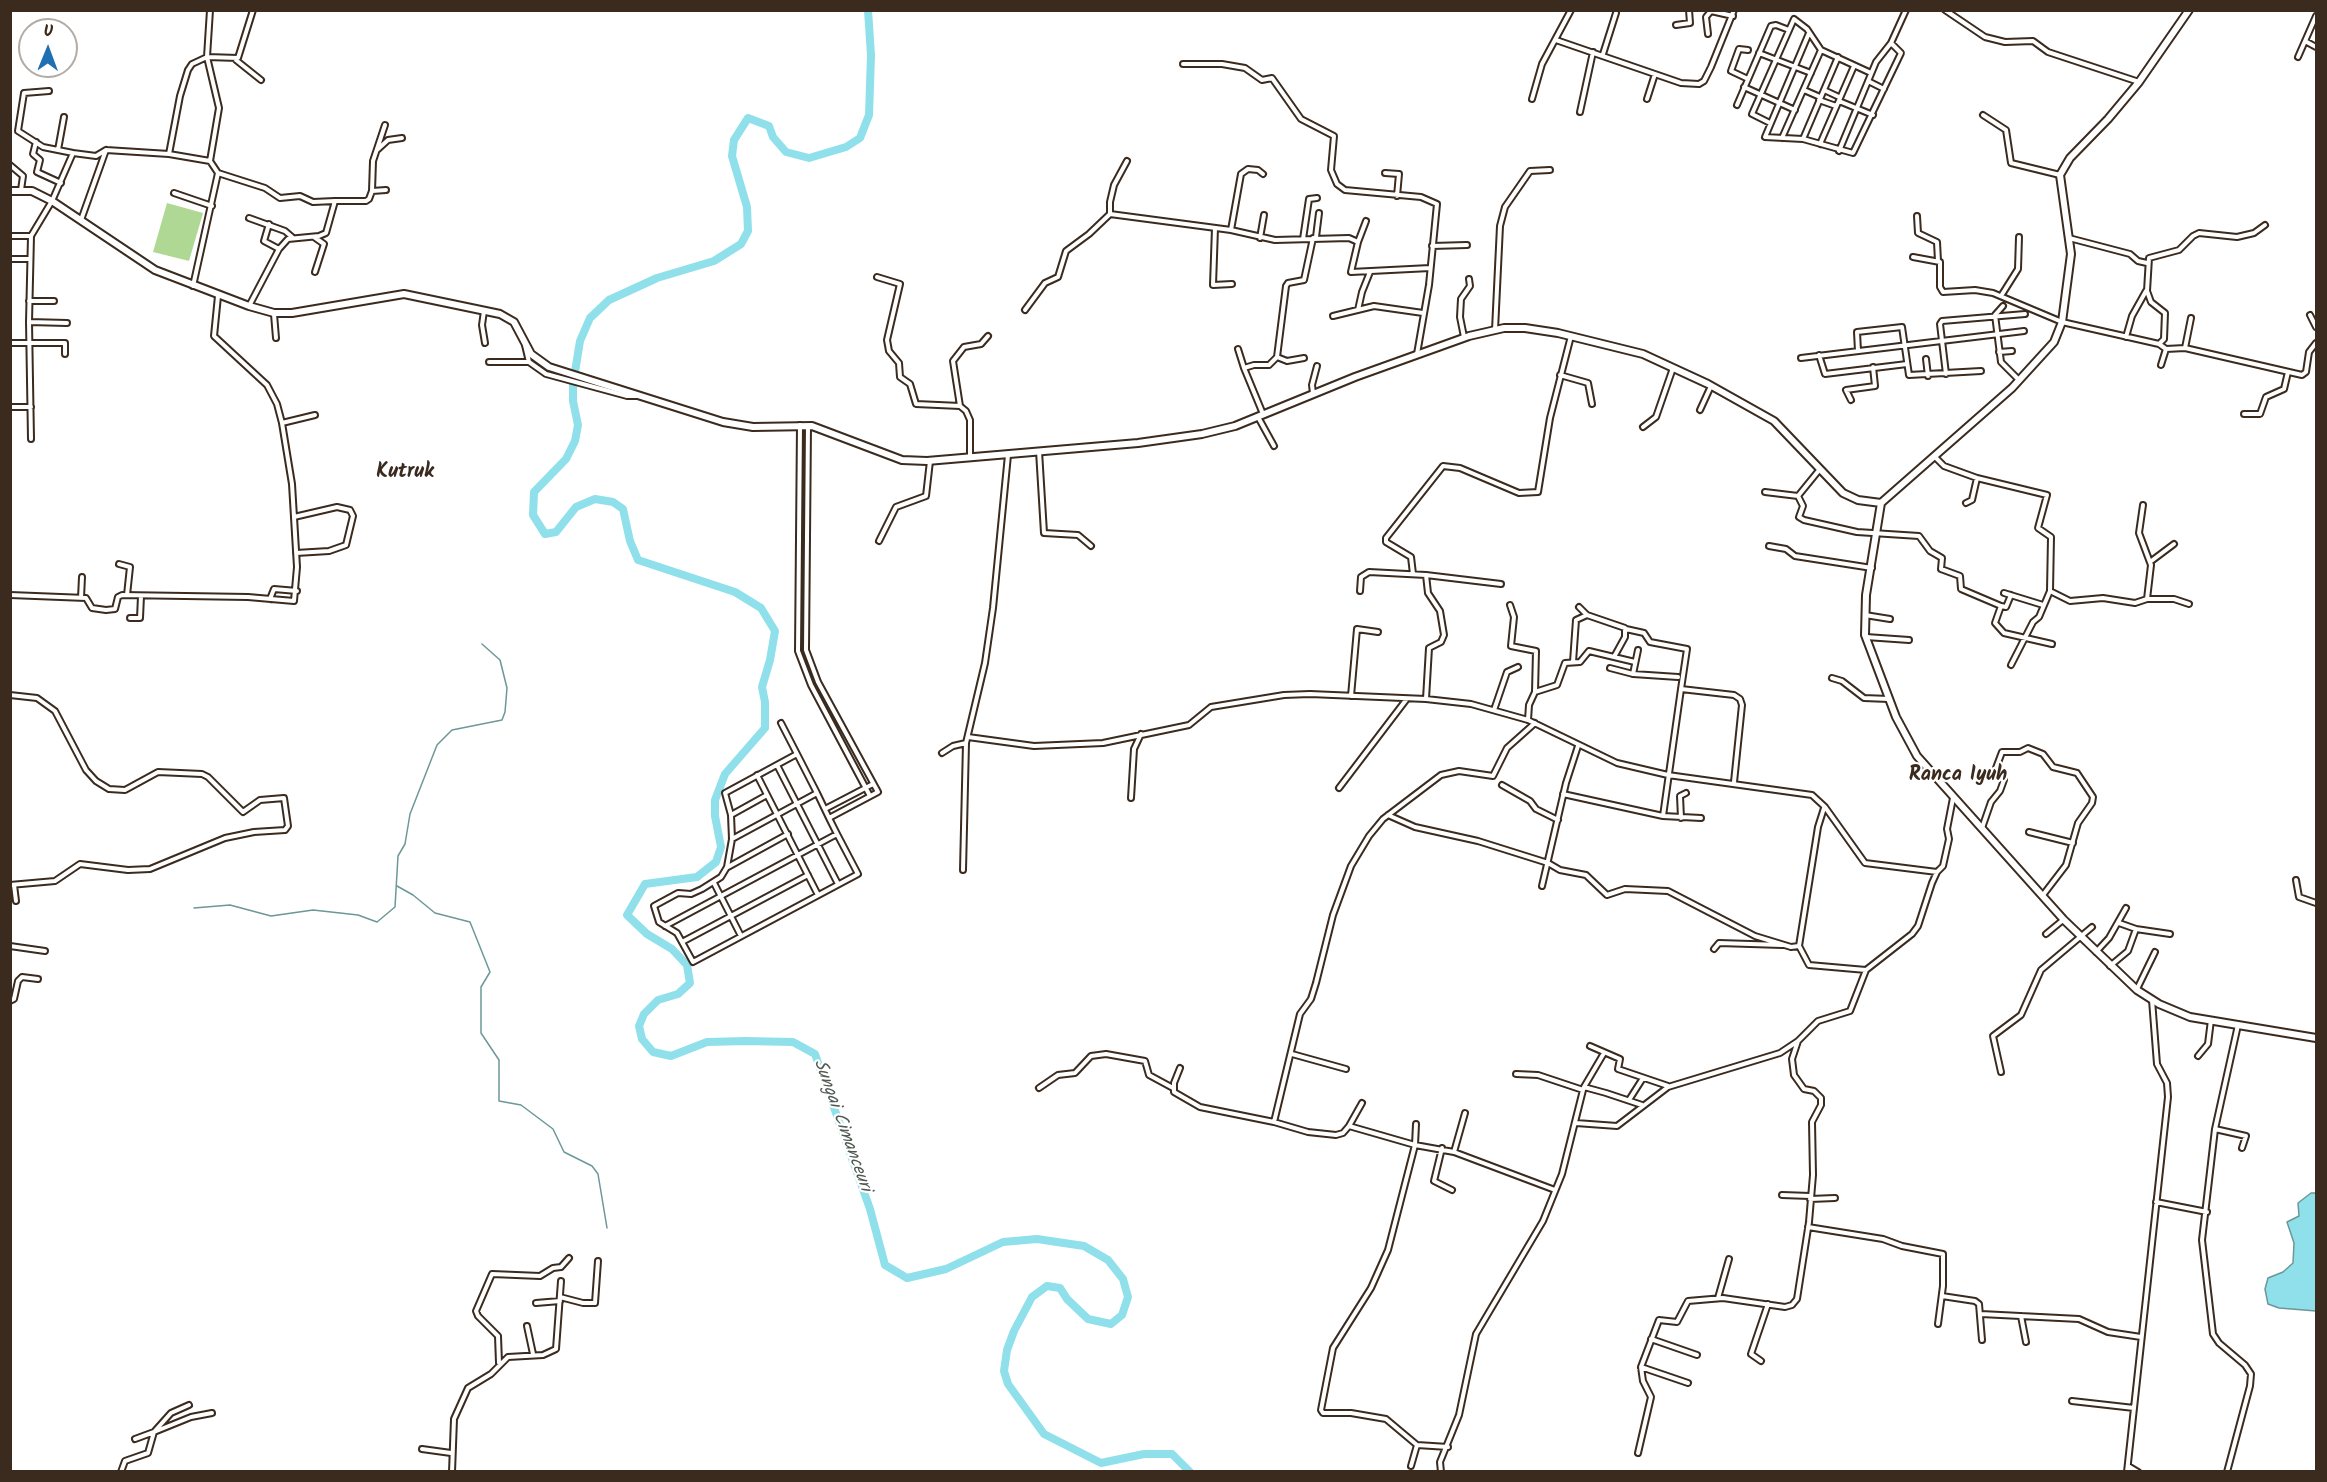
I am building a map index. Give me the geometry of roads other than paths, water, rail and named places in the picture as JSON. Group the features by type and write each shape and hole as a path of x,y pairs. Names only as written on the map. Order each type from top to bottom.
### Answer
{"main road":[{"path":"2189,10 2139,82 2070,159 2060,174 2060,187 2069,238 2070,270 2062,322 2054,342 2020,380 1881,503 1873,568 1864,615 1865,637 1908,743 1953,797 2064,920 2110,967 2137,990 2178,1013 2316,1038"},
{"path":"10,191 32,191 52,201 144,264 193,287 249,306 274,313 300,312 405,294 484,310 513,320 525,345 536,360 578,378 744,427 808,426 902,460 1008,454 1202,434 1235,426 1417,354 1465,338 1495,330 1534,329 1643,354 1711,386 1774,421 1848,496 1881,503"}],"street":[{"path":"210,10 207,57 219,108 210,161 218,173 265,188 280,198 300,196 313,202 366,201 372,191 375,153 385,125"},
{"path":"236,60 252,10"},
{"path":"1532,99 1542,64 1571,10"},
{"path":"1676,25 1690,23 1689,10"},
{"path":"1556,40 1604,54 1682,83 1702,83 1734,10"},
{"path":"1839,151 1875,62 1892,42 1906,10"},
{"path":"1945,10 1984,37 2005,42 2033,41 2051,53 2139,82"},
{"path":"1708,34 1706,17 1711,11 1733,16"},
{"path":"1604,54 1616,13"},
{"path":"2298,57 2316,16"},
{"path":"1770,123 1752,115 1795,19 1821,50 1871,73"},
{"path":"1737,105 1771,26 1776,25 1789,30"},
{"path":"1809,33 1765,137 1803,139 1839,151 1855,153 1901,53 1892,42"},
{"path":"2305,41 2316,47"},
{"path":"1748,50 1738,49 1731,71 1748,79"},
{"path":"1782,138 1821,50"},
{"path":"1580,112 1593,52"},
{"path":"1759,53 1810,73"},
{"path":"168,154 185,76 192,64 207,57 236,60 261,80"},
{"path":"1803,139 1838,57"},
{"path":"1183,64 1222,64 1245,68 1262,80 1272,78 1301,119 1334,136 1331,170 1337,184 1344,190 1421,197 1437,204 1417,354"},
{"path":"1820,144 1854,66"},
{"path":"1647,99 1655,74"},
{"path":"1868,81 1884,89"},
{"path":"1744,87 1795,110"},
{"path":"1804,90 1836,106"},
{"path":"1824,90 1873,115"},
{"path":"49,92 29,91 23,94 18,131 36,142 58,150 96,156 106,150 168,154 210,161"},
{"path":"1983,115 2006,130 2011,163 2060,174"},
{"path":"58,150 64,117"},
{"path":"375,153 388,140 402,138"},
{"path":"36,142 33,154 40,160 37,172 61,183"},
{"path":"81,220 106,150"},
{"path":"31,440 29,259 31,236 52,201 73,153"},
{"path":"1025,310 1044,284 1058,277 1066,251 1110,214 1111,193 1127,161"},
{"path":"10,165 22,176 21,190"},
{"path":"1231,230 1241,174 1248,169 1258,170 1263,174"},
{"path":"1495,330 1500,226 1505,207 1530,171 1550,170"},
{"path":"193,287 218,173"},
{"path":"1385,173 1399,174 1397,196"},
{"path":"372,191 386,190"},
{"path":"174,193 212,206"},
{"path":"1303,239 1309,199 1317,198"},
{"path":"249,218 269,224 292,237 313,237 323,235 329,228 335,201"},
{"path":"1244,369 1254,365 1269,365 1277,357 1286,286 1288,283 1304,280 1315,237 1318,213"},
{"path":"1110,214 1231,230 1260,238 1349,238 1358,242"},
{"path":"1260,238 1264,216"},
{"path":"1917,216 1918,233 1937,242 1942,291 1978,290 2001,296 2062,322 2158,344 2166,349 2185,348 2304,375 2309,354 2316,343"},
{"path":"1366,221 1351,272 1430,268"},
{"path":"269,224 264,241 279,249"},
{"path":"2158,344 2164,339 2165,313 2151,302 2147,291 2147,263 2152,256 2179,249 2196,234 2209,233 2237,237 2254,233 2265,225"},
{"path":"1215,228 1213,285 1232,284"},
{"path":"10,236 31,236"},
{"path":"249,306 279,249 292,237"},
{"path":"313,237 324,244 315,272"},
{"path":"2001,296 2018,269 2019,237"},
{"path":"2069,238 2130,255 2138,261 2147,263"},
{"path":"1432,246 1467,244"},
{"path":"1913,257 1938,261"},
{"path":"10,259 29,259"},
{"path":"1358,310 1370,272"},
{"path":"877,277 900,284 890,321 888,347 898,361 900,377 910,384 915,402 924,406 960,406"},
{"path":"1465,338 1460,317 1461,299 1470,286 1469,279"},
{"path":"2126,337 2132,316 2147,291"},
{"path":"10,595 88,599 94,609 106,610 115,609 119,596 294,601 297,591 294,517 290,464 282,423 277,404 267,385 214,336 218,296"},
{"path":"29,301 54,301"},
{"path":"1333,316 1377,306 1423,314"},
{"path":"2003,306 1995,315 1999,352 2002,365 2020,380"},
{"path":"484,310 482,325 485,343"},
{"path":"274,313 276,338"},
{"path":"1946,375 1942,321 2025,314"},
{"path":"2310,315 2316,327"},
{"path":"2185,348 2191,318"},
{"path":"29,322 67,323"},
{"path":"1858,351 1857,332 1903,327 1910,376 1981,371"},
{"path":"1801,358 2024,331"},
{"path":"970,456 970,420 960,406 953,361 964,347 981,344 988,336"},
{"path":"1413,574 1411,557 1386,542 1386,538 1443,466 1460,468 1519,493 1538,492 1550,418 1571,336"},
{"path":"10,343 65,343 65,354"},
{"path":"525,345 529,362"},
{"path":"1238,349 1260,415 1274,446"},
{"path":"2162,365 2166,349"},
{"path":"1999,352 2012,351"},
{"path":"1819,355 1825,374 1907,364"},
{"path":"1277,357 1287,361 1304,358"},
{"path":"1926,359 1928,376"},
{"path":"489,362 529,362 546,374 578,378"},
{"path":"1313,394 1312,385 1317,366"},
{"path":"1851,400 1846,390 1875,386 1873,367"},
{"path":"1643,427 1656,417 1673,368"},
{"path":"2244,414 2260,414 2266,397 2284,389 2288,372"},
{"path":"1560,375 1589,383 1592,404"},
{"path":"1700,410 1711,386"},
{"path":"10,407 31,407"},
{"path":"282,423 315,415"},
{"path":"800,425 798,651 811,685 870,796"},
{"path":"808,426 807,650 818,682 878,792 829,818"},
{"path":"1039,450 1044,533 1078,535 1091,546"},
{"path":"963,870 966,743 985,663 993,608 1008,454"},
{"path":"1934,456 1944,466 1977,478 2047,495 2038,528 2051,537 2050,591 2011,665"},
{"path":"879,541 896,507 926,496 930,460"},
{"path":"1798,496 1820,469"},
{"path":"1965,503 1972,500 1977,478"},
{"path":"1766,492 1798,496"},
{"path":"1798,496 1803,505 1799,516 1802,519 1857,532 1919,536 1930,551 1942,558 1941,569 1960,576 1961,589 2006,607 2011,595"},
{"path":"2143,505 2139,529 2150,562 2151,586 2148,599"},
{"path":"294,517 337,507 350,510 353,516 346,545 329,551 296,553"},
{"path":"2150,562 2174,544"},
{"path":"1769,546 1786,549 1795,556 1873,568"},
{"path":"118,564 130,567 127,596"},
{"path":"1360,591 1364,573 1426,575 1501,584"},
{"path":"1426,575 1427,591 1440,611 1444,635 1441,642 1429,648 1426,699"},
{"path":"81,598 82,577"},
{"path":"270,599 274,589 297,591"},
{"path":"2050,591 2070,601 2103,598 2135,603 2148,599 2174,599 2189,604"},
{"path":"2004,593 2043,605"},
{"path":"129,618 140,618 141,596"},
{"path":"1510,605 1514,617 1511,646 1536,651 1535,692 1529,705 1528,720"},
{"path":"2001,606 1996,625 2006,634 2025,640 2052,644"},
{"path":"1579,607 1587,615 1644,633 1650,642 1687,649 1663,816"},
{"path":"1574,662 1576,620 1587,615"},
{"path":"1864,615 1890,619"},
{"path":"1351,696 1357,629 1378,632"},
{"path":"1614,657 1624,640 1626,629"},
{"path":"1865,637 1909,640"},
{"path":"1633,674 1638,650"},
{"path":"1535,692 1557,685 1562,679 1563,666 1582,661 1589,651 1635,662"},
{"path":"1494,710 1507,672 1518,667"},
{"path":"1610,668 1633,674 1678,677"},
{"path":"1832,678 1842,681 1864,698 1889,699"},
{"path":"1682,689 1734,695 1742,701 1734,782"},
{"path":"10,695 37,698 55,711 86,770 96,781 109,789 125,790 158,772 202,774 208,777 243,812 260,800 284,798 288,826 285,830 254,832 225,838 150,869 128,870 80,864 55,881 12,885 16,901"},
{"path":"968,737 1034,746 1080,746 1192,723 1211,707 1284,695 1426,699 1472,704 1528,720 1617,763 1668,775 1734,782 1812,795 1825,807 1865,863 1936,872"},
{"path":"1339,788 1406,700"},
{"path":"782,723 858,874 693,962 677,933 660,922 654,906 678,893 691,894 714,883 727,867 788,834"},
{"path":"1274,1122 1300,1014 1311,999 1317,983 1325,940 1348,872 1370,836 1388,815 1445,773 1459,771 1493,776 1507,748 1535,723"},
{"path":"1131,798 1134,749 1141,734"},
{"path":"942,753 952,746 966,743"},
{"path":"1542,886 1563,794 1578,746"},
{"path":"1996,768 2002,752 2020,752 2026,748 2043,754 2054,767 2066,768 2079,775 2094,800 2078,823 2066,865 2043,895"},
{"path":"727,867 732,839 725,793 797,754"},
{"path":"777,765 838,884"},
{"path":"757,775 818,895"},
{"path":"1982,828 1991,802 2000,791 2004,780"},
{"path":"825,809 873,784"},
{"path":"1502,785 1529,801 1536,809 1557,820"},
{"path":"732,839 817,793"},
{"path":"1681,818 1680,796 1686,793"},
{"path":"1563,794 1663,816 1701,818"},
{"path":"730,814 767,795"},
{"path":"1576,1123 1613,1128 1668,1086 1771,1056 1798,1041 1818,1021 1850,1011 1854,1007 1866,970 1915,931 1936,872 1942,868 1945,858 1953,797"},
{"path":"1825,807 1818,827 1799,946 1809,965 1866,970"},
{"path":"1388,815 1415,827 1462,837 1548,863 1560,870 1586,875 1609,895 1625,888 1668,891 1744,931 1782,944 1799,946"},
{"path":"2029,832 2073,843"},
{"path":"665,926 837,834"},
{"path":"682,942 808,875"},
{"path":"2296,880 2299,897 2316,903"},
{"path":"714,883 741,936"},
{"path":"2095,953 2119,923 2126,908"},
{"path":"2046,934 2064,920"},
{"path":"2119,923 2170,934"},
{"path":"2001,1072 1993,1036 2021,1015 2041,970 2092,927"},
{"path":"2110,967 2129,949 2136,928"},
{"path":"1714,949 1719,943 1777,946 1782,944"},
{"path":"10,946 45,951"},
{"path":"2137,990 2155,952"},
{"path":"10,1001 14,999 18,981 22,977 38,979"},
{"path":"2138,1472 2127,1469 2168,1094 2166,1081 2157,1064 2152,1000"},
{"path":"2198,1056 2209,1042 2211,1020"},
{"path":"2227,1472 2250,1386 2251,1374 2242,1361 2219,1343 2213,1334 2202,1245 2215,1129 2238,1025"},
{"path":"1638,1453 1651,1397 1643,1381 1641,1367 1659,1320 1679,1320 1686,1301 1718,1298 1785,1307 1795,1302 1800,1290 1813,1175 1812,1127 1821,1098 1814,1091 1804,1089 1794,1075 1791,1059 1798,1041"},
{"path":"1590,1046 1620,1059 1618,1069 1668,1086"},
{"path":"1442,1472 1440,1462 1459,1416 1462,1390 1480,1323 1543,1221 1556,1190 1576,1123 1578,1103 1583,1089 1604,1053"},
{"path":"1039,1088 1059,1075 1080,1070 1085,1060 1091,1056 1106,1054 1123,1055 1145,1061 1149,1075 1173,1088 1176,1095 1200,1107 1274,1122 1308,1132 1331,1135 1343,1133 1362,1103"},
{"path":"1292,1054 1346,1069"},
{"path":"1173,1088 1180,1068"},
{"path":"1516,1074 1538,1075 1629,1100 1642,1106"},
{"path":"1629,1100 1643,1078"},
{"path":"1454,1152 1465,1113"},
{"path":"1416,1124 1415,1145 1388,1250 1371,1288 1333,1348 1321,1410 1323,1413 1351,1413 1386,1419 1417,1445 1448,1447"},
{"path":"1349,1126 1415,1145 1442,1148 1556,1190"},
{"path":"2215,1129 2246,1136 2242,1148"},
{"path":"1442,1148 1434,1181 1452,1190"},
{"path":"1782,1195 1835,1198"},
{"path":"2156,1202 2207,1212"},
{"path":"1808,1227 1883,1239 1902,1246 1942,1253 1945,1260 1938,1324"},
{"path":"499,1364 498,1336 478,1316 476,1311 492,1274 540,1276 553,1268 561,1267 569,1258"},
{"path":"1718,1298 1729,1259"},
{"path":"536,1303 560,1299 595,1303 598,1261"},
{"path":"452,1472 454,1419 468,1388 491,1374 499,1364 511,1356 549,1353 556,1349 561,1281"},
{"path":"1942,1296 1975,1301 1979,1304 1982,1314 1982,1340"},
{"path":"1761,1361 1751,1354 1768,1304"},
{"path":"1982,1314 2079,1319 2108,1332 2141,1337"},
{"path":"2020,1316 2026,1342"},
{"path":"527,1326 533,1354"},
{"path":"1651,1339 1697,1355"},
{"path":"1641,1367 1688,1383"},
{"path":"2072,1401 2134,1408"},
{"path":"121,1472 125,1461 148,1453 154,1432 171,1413 189,1405"},
{"path":"135,1439 191,1417 212,1413"},
{"path":"1411,1466 1417,1445"},
{"path":"422,1449 451,1453"}],"water":[{"path":"2311,1193 2316,1193 2316,1311 2279,1308 2268,1304 2265,1289 2268,1278 2283,1272 2293,1263 2294,1243 2287,1222 2299,1216 2298,1203"}],"waterway":[{"name":"Sungai Cimanceuri","path":"868,10 871,55 869,115 860,138 846,147 809,158 786,152 773,137 769,126 748,118 734,140 732,156 747,207 748,231 741,244 714,261 657,278 609,300 590,318 580,341 573,384 573,401 578,425 575,441 566,459 534,492 533,515 545,534 556,532 576,507 595,499 613,502 623,509 630,541 638,560 735,592 761,608 775,631 762,687 765,702 765,728 725,774 715,800 715,816 721,847 716,862 697,877 645,884 627,915 647,934 672,949 687,965 690,983 678,994 658,1000 644,1014 639,1026 642,1039 653,1052 671,1056 707,1042 745,1041 793,1042 815,1054 870,1209 885,1265 907,1278 946,1269 1003,1242 1037,1239 1084,1246 1108,1260 1123,1279 1128,1297 1122,1315 1111,1324 1088,1319 1067,1299 1060,1288 1047,1286 1032,1297 1014,1331 1007,1350 1004,1371 1008,1384 1044,1434 1101,1463 1144,1454 1172,1454 1190,1472"},
{"path":"194,908 230,905 271,916 313,910 358,915 377,922 395,907 398,856 405,844 410,814 437,745 452,730 502,720 505,712 507,688 500,660 482,644"},
{"path":"397,886 413,895 435,913 470,922 490,972 481,987 481,1033 499,1060 499,1101 521,1105 553,1129 564,1152 592,1166 598,1174 607,1228"}],"district":[{"name":"Kutruk","path":"405,474"},
{"name":"Ranca Iyuh","path":"1958,777"}]}
